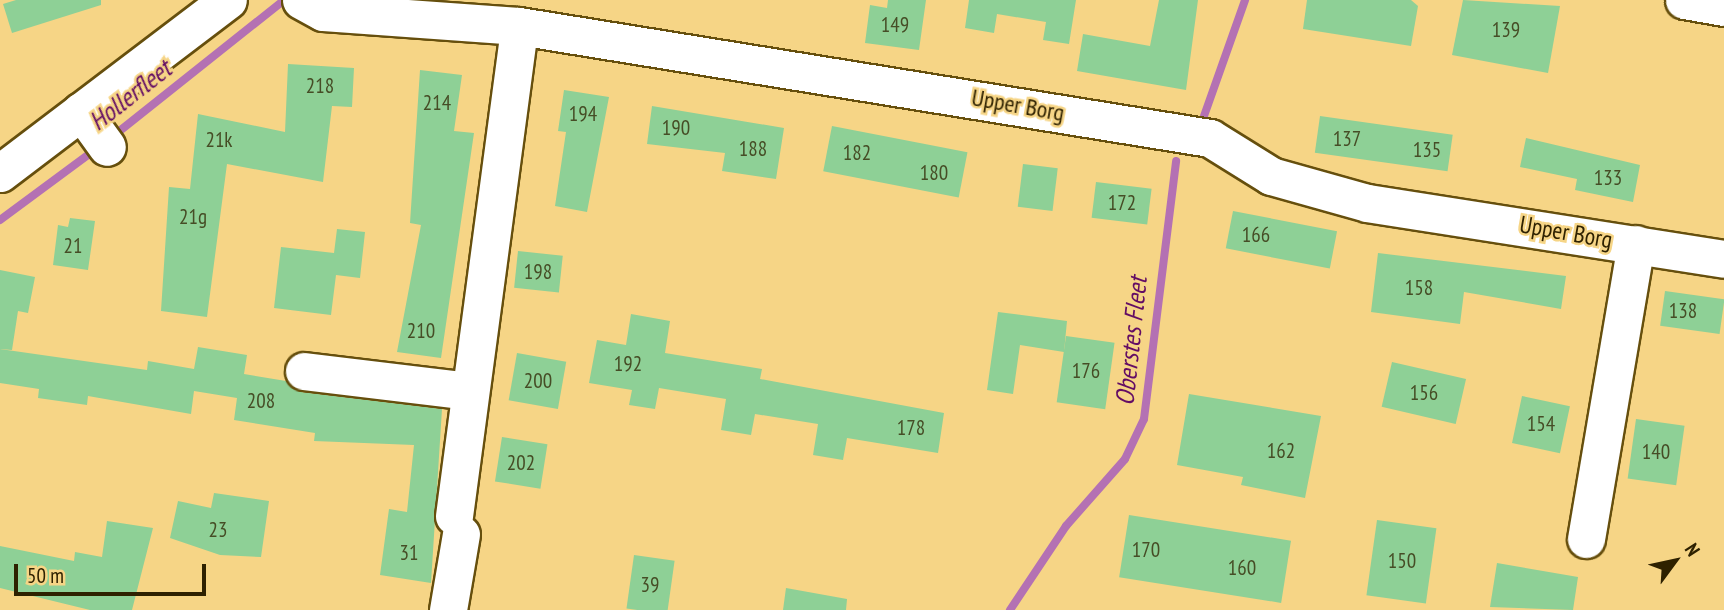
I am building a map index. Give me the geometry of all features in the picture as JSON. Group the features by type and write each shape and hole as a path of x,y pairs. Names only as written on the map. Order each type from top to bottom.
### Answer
{"street":[{"path":"0,173 96,132 228,0"},
{"name":"Upper Borg","path":"301,0 349,16 519,26 1210,138 1271,176 1367,203 1724,259"},
{"path":"1684,0 1724,7"},
{"path":"448,610 469,391 519,26"},
{"path":"1586,539 1636,244"},
{"path":"304,371 469,391"}],"building":[{"path":"16,0 101,0 101,5 12,33 3,4"},
{"path":"888,0 926,0 919,50 865,43 870,5 887,8"},
{"path":"969,0 1076,0 1069,44 1043,40 1046,22 997,14 994,33 965,28"},
{"path":"1159,0 1198,0 1186,90 1077,71 1083,34 1150,46"},
{"path":"1307,0 1411,0 1418,6 1411,46 1303,29"},
{"path":"1463,0 1560,6 1548,73 1452,55"},
{"path":"288,64 354,68 352,107 332,106 323,182 227,164 207,317 161,311 169,187 190,189 198,114 285,132"},
{"path":"420,70 462,75 454,131 474,133 441,358 397,352 421,225 410,223"},
{"path":"564,90 609,97 587,212 555,206 566,132 558,131"},
{"path":"652,106 784,128 776,179 722,171 725,153 647,144"},
{"path":"1320,116 1453,135 1448,171 1315,153"},
{"path":"832,126 967,152 959,197 823,171"},
{"path":"1526,138 1640,165 1633,202 1575,190 1577,179 1520,167"},
{"path":"1023,164 1058,168 1052,211 1018,207"},
{"path":"1096,182 1152,189 1147,225 1092,218"},
{"path":"1233,211 1337,231 1330,269 1226,248"},
{"path":"70,218 95,221 88,270 53,265 58,225 68,227"},
{"path":"337,229 365,232 360,278 336,275 331,315 274,308 281,247 334,253"},
{"path":"518,251 563,256 559,293 514,288"},
{"path":"1378,253 1566,276 1561,309 1464,292 1460,324 1371,312"},
{"path":"0,270 35,277 28,313 18,311 12,350 0,349"},
{"path":"1665,291 1724,299 1720,334 1660,326"},
{"path":"998,312 1067,321 1064,352 1020,345 1013,394 987,390"},
{"path":"631,314 670,321 665,353 762,369 760,379 944,413 938,453 847,438 843,460 813,455 818,424 755,414 751,435 721,430 726,399 659,388 655,409 629,405 632,390 589,383 597,340 626,345"},
{"path":"1066,336 1115,343 1105,409 1057,402"},
{"path":"198,347 247,355 244,374 286,381 301,392 442,409 431,583 380,575 389,509 407,512 414,445 314,441 315,433 234,420 237,398 194,391 191,414 88,396 87,405 38,398 39,389 0,383 0,349 147,370 148,361 194,369"},
{"path":"517,353 566,362 558,409 509,400"},
{"path":"1392,362 1466,379 1456,424 1382,407"},
{"path":"1189,394 1321,416 1305,498 1241,485 1243,477 1177,465"},
{"path":"1522,396 1570,406 1560,453 1512,443"},
{"path":"1636,419 1685,426 1676,485 1628,478"},
{"path":"502,437 547,444 540,489 495,481"},
{"path":"214,493 269,501 261,557 220,555 170,538 178,501 211,508"},
{"path":"1129,515 1291,541 1281,603 1119,577"},
{"path":"1377,520 1436,528 1426,604 1366,595"},
{"path":"107,521 153,528 132,610 90,610 0,588 0,546 74,561 75,552 102,557"},
{"path":"634,555 675,561 668,610 626,608"},
{"path":"1497,563 1578,577 1573,610 1490,607"},
{"path":"786,588 847,599 846,610 783,610"}],"waterway":[{"name":"Hollerfleet","path":"112,137 284,0"},
{"name":"Oberstes Fleet","path":"1204,116 1245,0"},
{"name":"Hollerfleet","path":"0,220 96,149"},
{"name":"Oberstes Fleet","path":"1010,610 1066,526 1125,459 1144,419 1176,161"}]}
